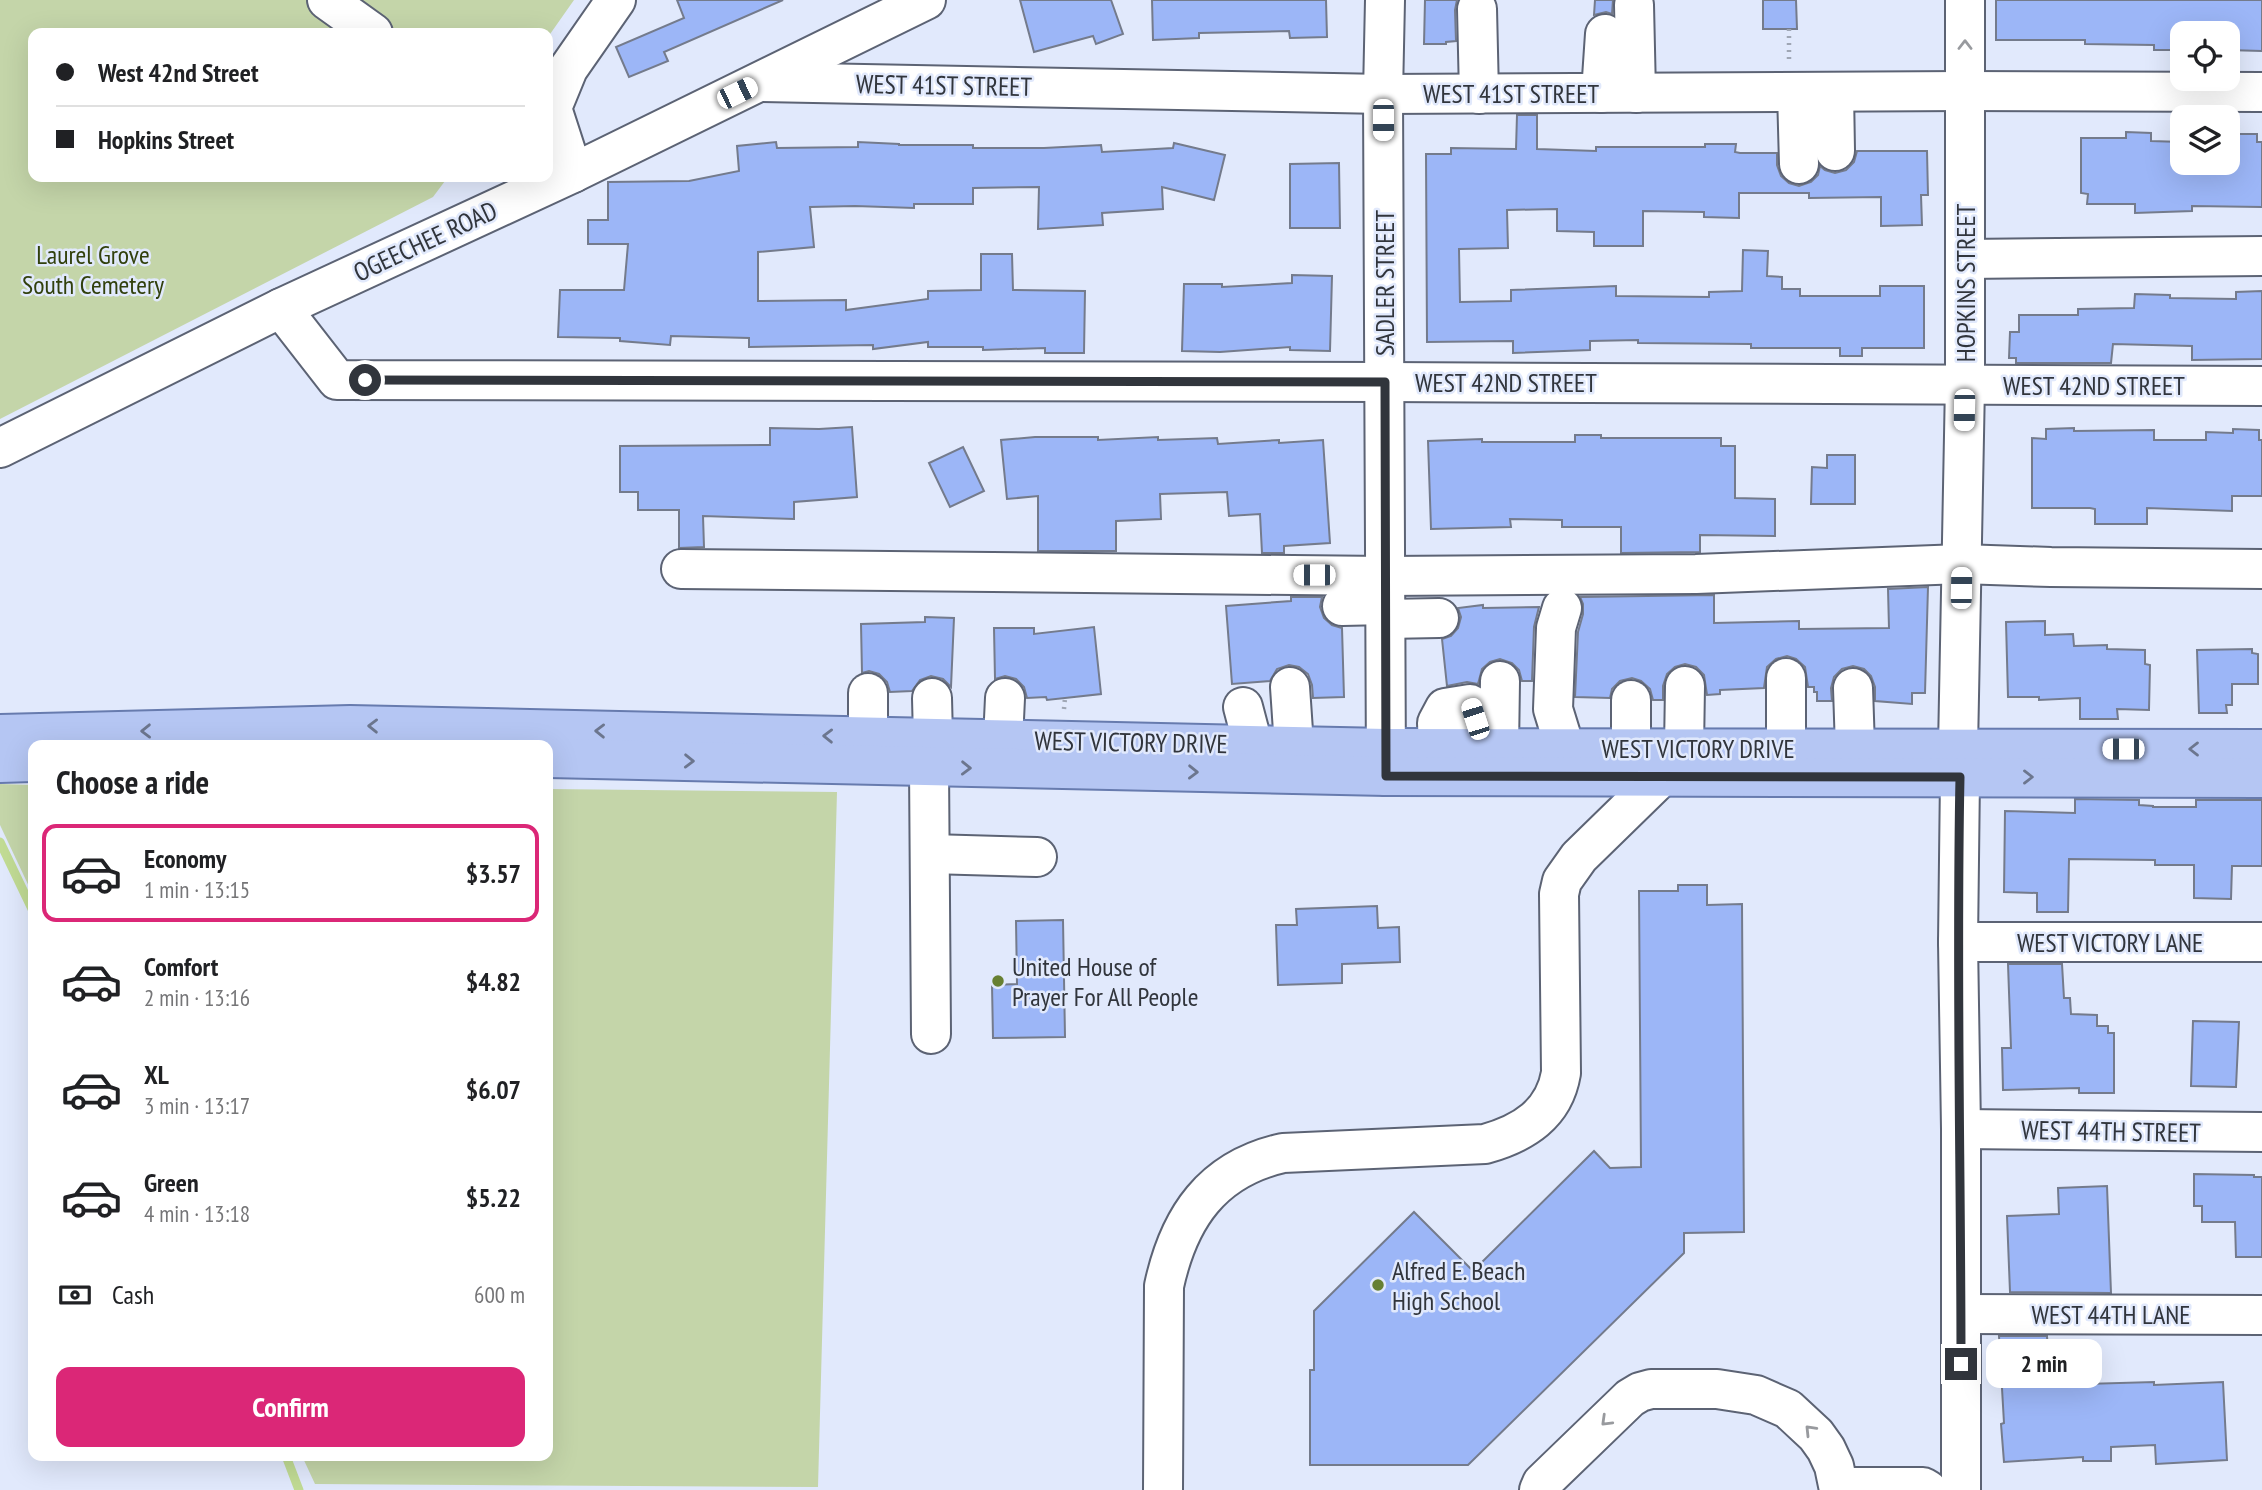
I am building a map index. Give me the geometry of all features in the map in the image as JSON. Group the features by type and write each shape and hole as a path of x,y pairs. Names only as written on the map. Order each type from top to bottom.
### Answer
{"main road":[{"name":"WEST VICTORY DRIVE","path":"0,734 350,725 868,737 931,753 1003,740 1116,731 1253,745 1294,746 1386,762 1438,748 1631,748 1672,762 1786,748 1855,748 1959,762 2262,778"},
{"name":"WEST VICTORY DRIVE","path":"553,758 931,753 1386,762 1959,762 2262,749"},
{"path":"0,763 28,762"}],"street":[{"path":"327,0 366,28"},
{"path":"553,106 568,69 616,0"},
{"name":"OGEECHEE ROAD","path":"0,448 281,308 573,173 926,0"},
{"name":"SADLER STREET","path":"1385,0 1383,94 1386,762"},
{"name":"HOPKINS STREET","path":"1961,1490 1958,942 1965,384 1965,0"},
{"path":"1619,93 1634,5"},
{"path":"1467,94 1477,9"},
{"path":"1605,34 1619,93"},
{"path":"1454,41 1467,94"},
{"name":"WEST 41ST STREET","path":"760,82 1383,94 2262,92"},
{"path":"1815,92 1835,151"},
{"path":"1799,164 1815,92"},
{"path":"553,122 573,173"},
{"path":"1965,259 2262,256"},
{"name":"WEST 42ND STREET","path":"281,308 337,380 2262,386"},
{"path":"1342,606 1696,574 1961,564 2262,569"},
{"path":"681,569 1243,589 1386,600 1439,618"},
{"path":"1562,608 1556,628 1553,709 1564,748"},
{"path":"1786,678 1786,748"},
{"path":"1490,748 1500,681"},
{"path":"1163,1490 1162,1307 1169,1262 1186,1223 1211,1189 1244,1166 1265,1158 1283,1153 1485,1144 1504,1139 1545,1111 1554,1099 1561,1073 1559,894 1562,881 1579,857 1672,762 1685,686"},
{"path":"1290,687 1294,746"},
{"path":"1853,688 1855,748"},
{"path":"868,693 868,737"},
{"path":"931,1034 932,698"},
{"path":"1003,740 1004,698"},
{"path":"1631,700 1631,748"},
{"path":"1243,707 1253,745"},
{"path":"930,854 1037,857"},
{"name":"WEST VICTORY LANE","path":"1958,942 2262,942"},
{"name":"WEST 44TH STREET","path":"1961,1129 2262,1132"},
{"name":"WEST 44TH LANE","path":"1961,1314 2262,1315"},
{"path":"1539,1490 1542,1483 1630,1398 1651,1389 1737,1391 1772,1401 1788,1409 1816,1435 1834,1466 1839,1488 1923,1487 1928,1490"}],"green space":[{"name":"Laurel Grove South Cemetery","path":"0,0 574,0 553,30 28,28 28,182 444,182 433,197 0,419"},
{"path":"0,784 28,785 28,884 0,825"},
{"path":"553,789 837,792 818,1487 315,1484 304,1461 553,1461"}],"building":[{"path":"677,0 783,0 664,52 668,61 629,77 616,47 684,18"},
{"path":"1020,0 1111,0 1123,34 1096,44 1093,36 1034,52"},
{"path":"1152,0 1326,0 1327,37 1290,38 1289,31 1199,33 1199,38 1153,40"},
{"path":"1425,0 1457,0 1456,41 1424,44"},
{"path":"1595,0 1613,0 1612,14 1606,12 1594,15"},
{"path":"1763,0 1796,0 1797,29 1763,29"},
{"path":"1996,0 2262,0 2262,51 2240,50 2240,21 2170,21 2170,50 2154,50 2154,45 2085,44 2085,40 1996,40"},
{"path":"1517,115 1537,115 1537,149 1596,151 1596,147 1705,147 1705,144 1736,144 1735,152 1777,153 1781,176 1789,183 1799,186 1811,182 1818,175 1820,166 1835,173 1846,170 1854,162 1857,151 1927,151 1928,195 1921,195 1922,225 1881,226 1881,197 1809,198 1809,193 1739,193 1739,218 1704,217 1704,212 1643,211 1643,246 1594,246 1594,232 1557,231 1557,209 1507,210 1508,248 1459,249 1460,302 1511,301 1511,290 1616,286 1616,296 1709,297 1709,292 1742,291 1743,250 1768,251 1767,276 1782,277 1782,289 1800,289 1800,296 1880,296 1880,286 1924,286 1924,348 1862,348 1862,356 1840,356 1840,348 1751,348 1751,344 1638,343 1638,340 1590,341 1590,350 1513,353 1513,341 1427,342 1426,154 1451,154 1451,148 1516,149"},
{"path":"2126,132 2151,133 2151,141 2170,142 2170,175 2240,175 2240,134 2257,134 2257,142 2262,142 2262,207 2192,206 2192,211 2135,213 2135,204 2087,204 2088,194 2081,193 2081,138 2126,138"},
{"path":"776,142 777,148 858,147 858,142 973,145 973,148 1101,145 1102,152 1173,148 1174,143 1225,155 1214,200 1162,187 1163,209 1102,213 1103,225 1038,229 1039,187 973,188 973,204 914,204 914,208 810,207 814,247 758,252 758,301 846,300 846,310 928,299 928,291 981,290 981,254 1012,254 1013,290 1085,291 1084,353 1045,353 1045,348 983,350 983,347 928,347 928,342 873,349 873,345 749,347 749,338 671,336 670,345 620,341 620,338 558,337 560,290 624,290 628,244 588,244 588,220 608,220 608,182 689,181 739,171 737,146"},
{"path":"1339,163 1340,228 1290,228 1290,164"},
{"path":"1292,275 1332,276 1330,351 1290,350 1290,347 1220,352 1182,351 1184,284 1222,284 1222,287 1292,283"},
{"path":"2262,291 2262,359 2192,360 2192,346 2113,344 2111,363 2016,363 2016,358 2009,358 2010,332 2019,332 2019,315 2078,315 2078,309 2134,308 2135,294 2170,295 2170,298 2236,299 2236,292"},
{"path":"852,427 857,497 794,502 794,519 703,516 704,547 679,548 679,510 638,510 638,492 620,492 620,446 770,445 770,428"},
{"path":"2074,428 2074,431 2154,430 2154,440 2206,440 2206,432 2259,430 2259,440 2262,440 2262,496 2232,496 2232,511 2147,508 2147,524 2095,524 2095,509 2090,508 2032,508 2032,438 2046,439 2046,429"},
{"path":"1575,435 1601,435 1601,438 1721,438 1721,446 1735,446 1735,498 1775,499 1775,536 1700,535 1700,552 1621,553 1621,527 1562,527 1562,520 1510,519 1511,527 1431,529 1428,441 1482,439 1482,442 1575,442"},
{"path":"1098,437 1098,440 1217,438 1218,444 1323,440 1330,543 1284,546 1284,553 1262,553 1260,514 1229,516 1227,492 1160,494 1161,519 1116,521 1116,551 1038,551 1038,496 1007,499 1001,440"},
{"path":"963,447 984,491 950,507 929,463"},
{"path":"1827,455 1855,455 1855,504 1811,504 1812,467 1827,468"},
{"path":"1928,587 1925,693 1912,693 1912,704 1875,701 1875,687 1871,676 1864,669 1853,666 1842,669 1834,677 1832,701 1817,701 1814,687 1808,687 1805,667 1796,659 1787,656 1776,659 1767,667 1764,688 1720,690 1720,694 1707,695 1704,675 1696,667 1685,664 1675,667 1667,674 1663,686 1663,700 1653,700 1650,689 1641,681 1632,678 1620,681 1612,689 1610,698 1575,697 1578,632 1583,614 1580,597 1714,595 1714,623 1799,621 1799,629 1889,628 1888,589"},
{"path":"1291,597 1322,597 1320,607 1324,618 1332,625 1342,628 1344,697 1313,698 1308,674 1299,667 1289,665 1277,669 1270,681 1232,684 1226,606 1291,601"},
{"path":"1483,605 1483,608 1539,607 1534,627 1532,681 1522,681 1519,670 1512,663 1500,659 1490,662 1482,669 1478,684 1467,682 1447,686 1442,639 1451,636 1458,628 1461,617 1458,608"},
{"path":"925,617 954,618 951,687 943,679 931,676 920,680 912,691 890,692 887,682 879,674 869,671 862,673 861,624 925,622"},
{"path":"2045,621 2045,635 2073,634 2074,646 2107,645 2107,649 2145,650 2145,664 2150,665 2149,710 2117,709 2118,719 2080,719 2080,698 2039,700 2039,697 2008,697 2006,622"},
{"path":"1094,627 1101,694 1047,700 1046,697 1027,698 1024,687 1016,679 1005,676 995,679 994,628 1034,628 1034,634"},
{"path":"2252,649 2252,653 2258,654 2258,684 2232,684 2232,705 2226,705 2227,713 2199,713 2197,650"},
{"path":"2075,799 2139,800 2139,805 2153,807 2196,807 2196,800 2262,800 2262,866 2232,866 2231,899 2194,898 2194,865 2155,865 2155,860 2069,859 2068,912 2037,912 2037,893 2004,892 2005,811 2075,813"},
{"path":"1678,885 1707,885 1707,905 1742,904 1744,1232 1684,1233 1684,1253 1468,1465 1310,1465 1310,1370 1314,1370 1314,1311 1414,1212 1473,1271 1594,1151 1610,1168 1641,1167 1639,891 1678,891"},
{"path":"1377,906 1378,928 1399,927 1400,962 1342,964 1342,983 1278,985 1276,925 1297,925 1296,909"},
{"path":"1063,920 1065,1037 993,1038 992,985 1017,984 1016,921"},
{"path":"2008,964 2062,964 2064,998 2070,998 2071,1014 2097,1015 2097,1026 2108,1026 2108,1033 2114,1033 2114,1093 2079,1093 2079,1088 2003,1090 2002,1048 2011,1048"},
{"path":"2193,1021 2239,1022 2236,1087 2191,1086"},
{"path":"2194,1174 2262,1177 2262,1257 2236,1257 2235,1222 2202,1222 2202,1206 2194,1206"},
{"path":"2107,1186 2111,1293 2010,1292 2007,1216 2059,1214 2058,1188"},
{"path":"1999,1336 2047,1336 2050,1385 2223,1382 2227,1460 2156,1464 2155,1445 2111,1447 2111,1461 2083,1461 2083,1457 2004,1462"}],"waterway":[{"path":"0,842 28,901"},
{"path":"288,1461 299,1490"}],"place":[{"name":"United House of Prayer For All People","path":"998,981"},
{"name":"Alfred E. Beach High School","path":"1378,1285"}],"route":[{"path":"365,380 1385,382 1386,776 1960,777 1958,942 1961,1364"}]}
